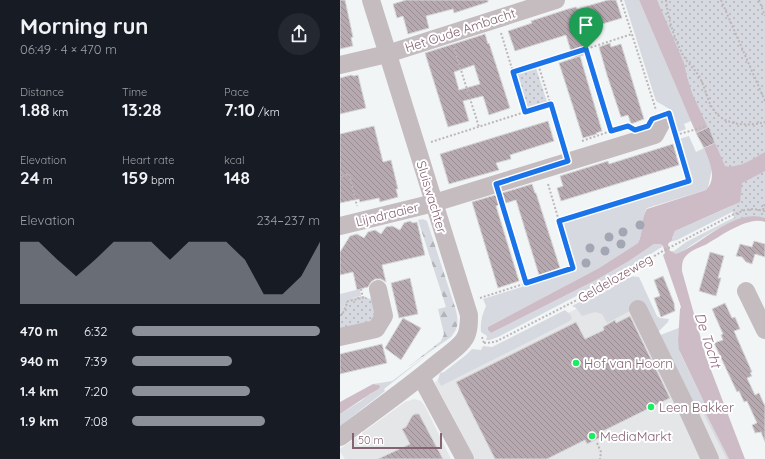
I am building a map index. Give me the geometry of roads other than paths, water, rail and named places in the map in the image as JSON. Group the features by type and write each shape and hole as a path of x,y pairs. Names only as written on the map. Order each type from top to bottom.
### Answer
{"street":[{"name":"Sluiswachter","path":"371,0 469,315 467,335 464,341 421,377"},
{"name":"Het Oude Ambacht","path":"387,54 556,0"},
{"path":"340,65 387,54"},
{"path":"434,203 543,169 567,151 655,135 667,127"},
{"name":"Lijndraaier","path":"340,226 434,203"},
{"path":"340,337 376,329 384,316 369,289"},
{"path":"746,291 765,330"},
{"path":"638,309 710,459"},
{"path":"340,437 421,377 465,459"}],"place":[{"name":"Hof van Hoorn","path":"576,363"},
{"name":"Leen Bakker","path":"651,407"},
{"name":"MediaMarkt","path":"592,436"}],"water label":[{"name":"De Tocht","path":"708,340"}]}
